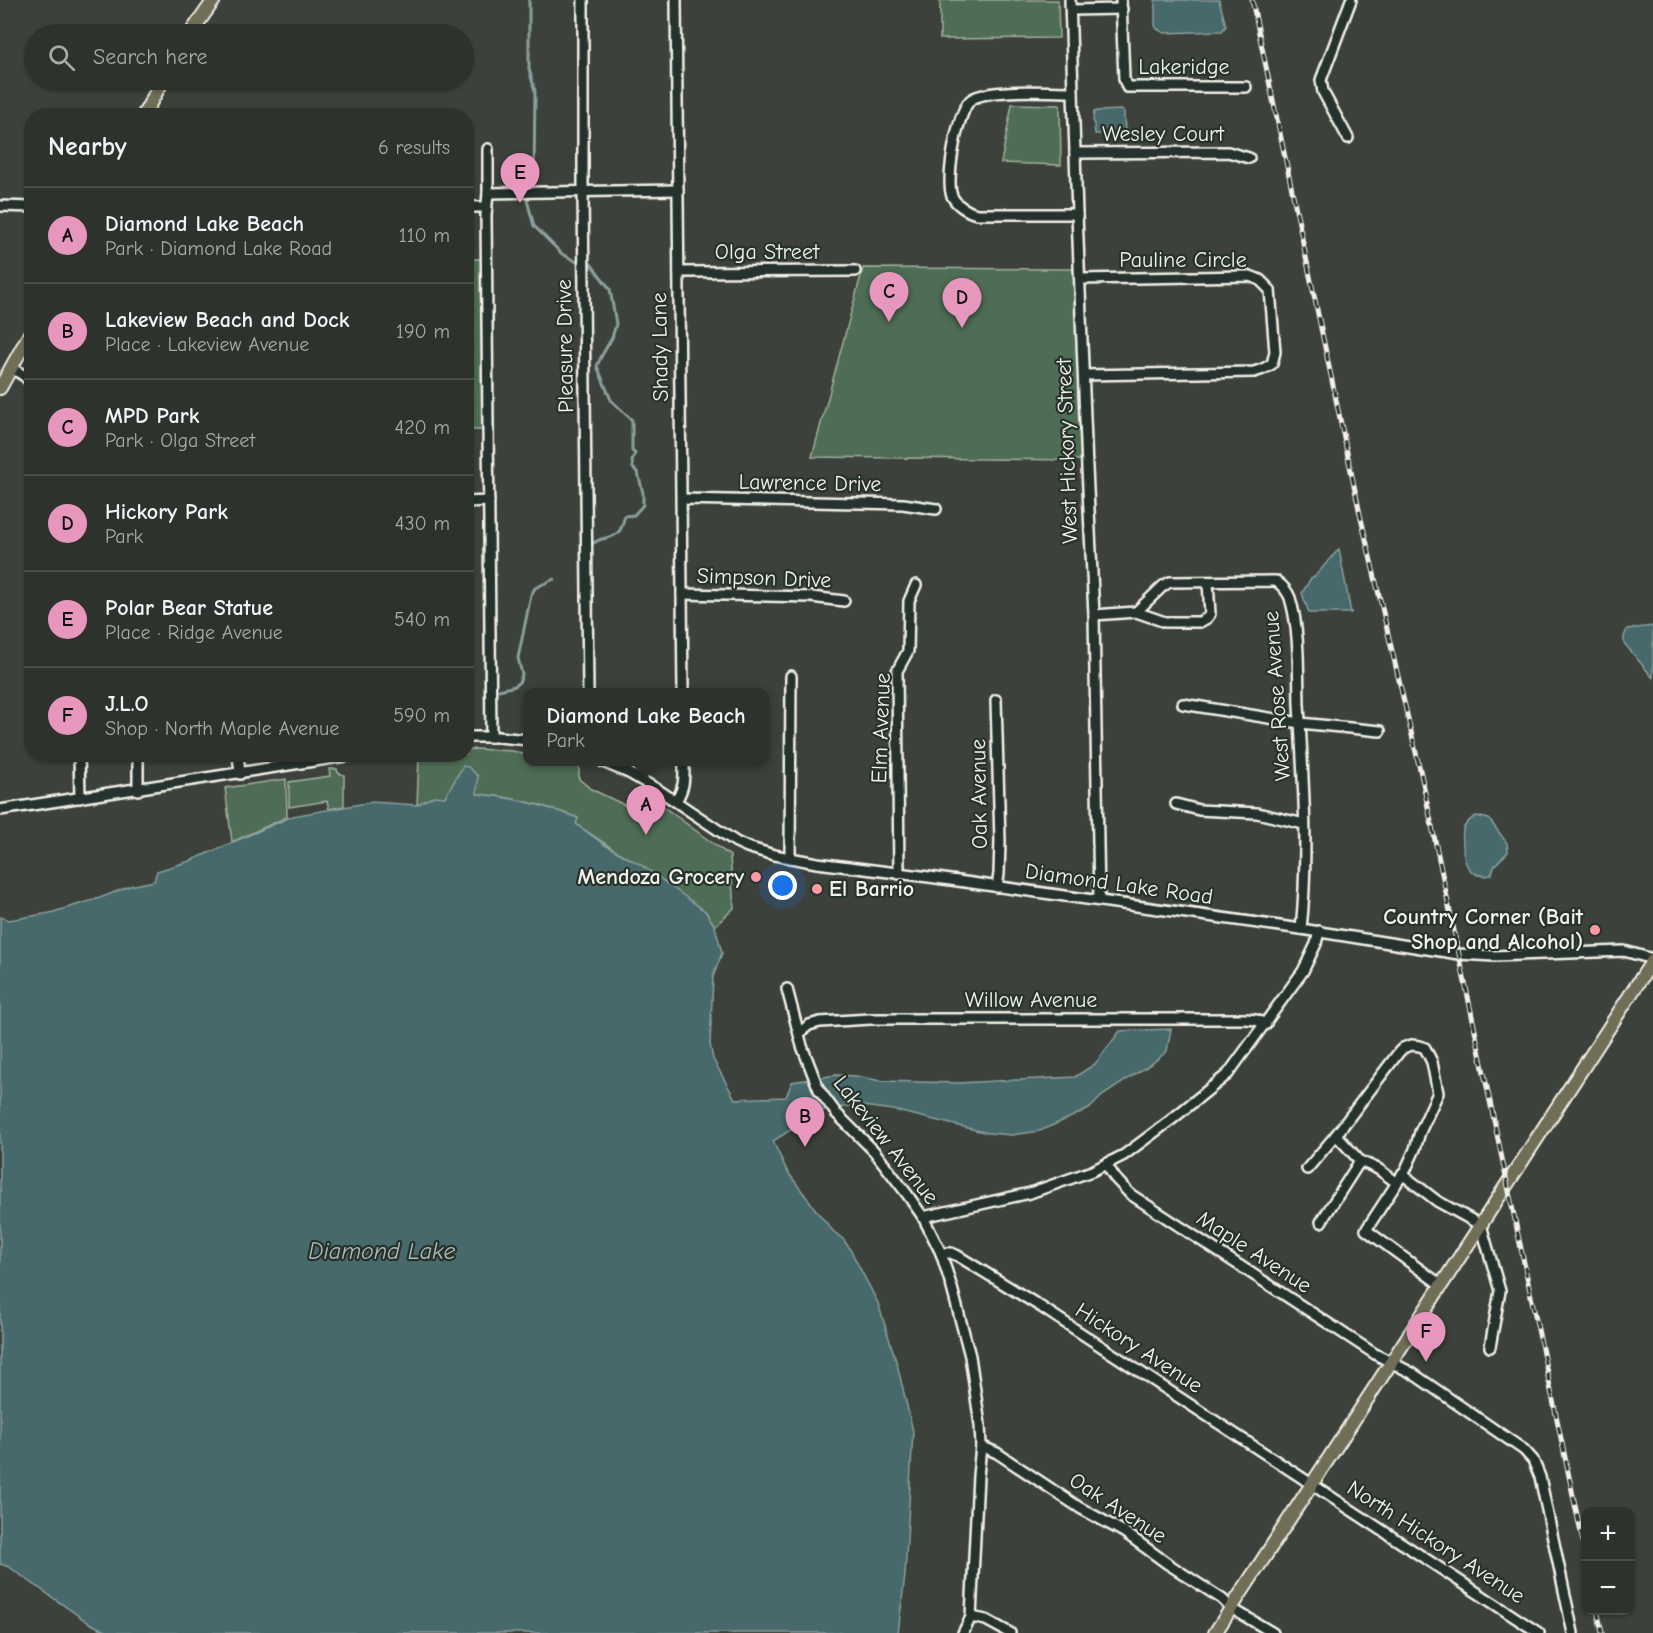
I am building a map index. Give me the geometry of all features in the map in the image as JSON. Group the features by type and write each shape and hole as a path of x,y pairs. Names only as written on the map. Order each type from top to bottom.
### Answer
{"main road":[{"path":"197,24 214,0"},
{"path":"147,108 157,90"},
{"path":"0,388 24,345"},
{"path":"1215,1633 1653,960"}],"street":[{"name":"Pleasure Drive","path":"583,0 588,688"},
{"name":"Shady Lane","path":"676,0 683,688"},
{"name":"West Hickory Street","path":"1070,0 1094,615 1099,900"},
{"path":"1348,138 1323,92 1321,80 1351,0"},
{"name":"Lakeridge","path":"1071,10 1121,4 1124,79 1127,87 1246,87"},
{"path":"1073,92 994,93 972,99 966,105 957,133 951,160 950,183 952,196 967,211 977,214 1077,214"},
{"path":"488,149 489,194 486,207 491,737"},
{"name":"Wesley Court","path":"1075,153 1228,152 1249,158"},
{"path":"489,194 678,190"},
{"path":"0,206 24,207"},
{"path":"474,207 486,207"},
{"name":"Olga Street","path":"679,272 855,271"},
{"name":"Pauline Circle","path":"1080,279 1250,276 1260,280 1270,290 1275,352 1272,364 1254,372 1084,375"},
{"path":"11,369 24,375"},
{"name":"Lawrence Drive","path":"682,499 903,504 936,509"},
{"path":"474,502 489,501"},
{"name":"West Rose Avenue","path":"1137,612 1166,584 1276,581 1284,587 1295,622 1304,824 1304,900 1301,929"},
{"path":"1094,615 1137,612 1165,622 1200,622 1210,614 1208,582"},
{"name":"Elm Avenue","path":"899,874 897,671 908,651 909,601 916,585"},
{"name":"Simpson Drive","path":"682,594 811,597 843,601"},
{"path":"790,858 791,676"},
{"name":"Oak Avenue","path":"996,700 1000,841 997,887"},
{"path":"1182,704 1300,723 1380,731"},
{"path":"474,737 523,740"},
{"path":"79,762 80,798"},
{"path":"138,762 138,790"},
{"path":"239,762 240,774"},
{"path":"0,810 311,762"},
{"name":"Diamond Lake Road","path":"612,766 629,773 676,801 736,842 790,858 1319,931 1474,956 1624,951 1653,960"},
{"path":"676,801 682,792 684,766"},
{"path":"1176,804 1199,810 1257,813 1304,824"},
{"path":"923,1217 1030,1193 1092,1171 1124,1155 1228,1074 1304,971 1319,931"},
{"name":"Lakeview Avenue","path":"788,989 799,1033 819,1090 837,1113 874,1150 908,1194 923,1217 941,1253 952,1288 970,1356 981,1446 971,1617 963,1633"},
{"name":"Willow Avenue","path":"799,1033 809,1025 820,1022 870,1019 1246,1019 1266,1024"},
{"path":"1307,1169 1399,1052 1411,1046 1425,1048 1432,1062 1438,1093 1420,1132 1415,1149 1366,1230 1441,1285"},
{"path":"1336,1135 1360,1161 1399,1178 1481,1225 1500,1291 1490,1347"},
{"path":"1321,1222 1360,1161"},
{"name":"Maple Avenue","path":"1106,1164 1130,1194 1390,1363 1412,1373 1524,1450 1533,1460 1540,1476 1574,1633"},
{"name":"Hickory Avenue","path":"941,1253 958,1256 1029,1299 1312,1484"},
{"name":"Oak Avenue","path":"981,1446 997,1453 1080,1508 1124,1532 1232,1608 1273,1633"},
{"name":"North Hickory Avenue","path":"1312,1484 1539,1633"},
{"path":"971,1617 986,1620 1010,1633"}],"green space":[{"path":"940,0 1058,0 1059,38 940,39"},
{"path":"1012,104 1060,105 1061,165 1001,163"},
{"path":"474,259 481,259 483,430 474,430"},
{"path":"863,268 1074,269 1081,460 812,457"},
{"path":"474,749 513,751 523,754 523,766 579,766 579,779 591,789 639,812 661,805 730,856 734,908 715,926 705,911 576,824 578,818 528,802 477,794 468,767 463,767 445,797 417,805 419,762 474,762"},
{"path":"329,769 337,769 338,773 344,775 344,806 329,809 327,801 289,807 289,782 330,776"},
{"path":"286,779 287,817 232,842 225,788"}],"water":[{"path":"1155,0 1219,0 1226,26 1222,31 1164,33 1155,25"},
{"path":"1122,110 1125,133 1095,134 1094,112"},
{"path":"1339,549 1351,613 1309,613 1302,593 1311,578"},
{"path":"1653,626 1653,678 1624,643 1624,637 1627,629"},
{"name":"Diamond Lake","path":"463,766 468,767 478,776 477,794 504,797 578,818 576,824 605,845 641,865 705,911 715,926 722,953 713,977 710,1044 713,1059 735,1099 786,1097 792,1082 836,1075 881,1081 958,1083 1075,1077 1095,1064 1120,1031 1171,1029 1167,1051 1154,1062 1102,1096 1089,1109 1040,1131 1011,1135 988,1133 893,1110 855,1105 821,1111 773,1141 787,1171 819,1214 844,1240 851,1251 878,1303 897,1364 913,1431 905,1575 898,1633 110,1633 89,1623 9,1567 0,1564 0,917 9,920 50,913 130,886 154,881 157,871 190,861 293,816 372,802 417,805 434,796 445,797"},
{"path":"1476,816 1489,819 1507,843 1508,852 1495,865 1491,875 1483,876 1472,872 1464,858 1463,830 1467,823"}],"waterway":[{"path":"527,186 534,177 535,91 529,69 529,0"},
{"path":"527,200 534,226 562,254 577,262"},
{"path":"591,264 610,289 616,324 612,338 597,366 611,400 632,420 632,451 635,453 632,461 633,468 638,473 643,493 643,505 634,515 625,516 622,527 617,533 594,543"},
{"path":"499,690 515,686 520,681 522,674 518,658 531,595 535,588 554,579"}],"railway":[{"path":"1252,0 1360,514 1421,774 1581,1533"},
{"path":"1598,1615 1602,1633"}],"place":[{"name":"Polar Bear Statue","path":"520,203"},
{"name":"MPD Park","path":"889,322"},
{"name":"Hickory Park","path":"962,328"},
{"name":"Diamond Lake Beach","path":"646,835"},
{"name":"Mendoza Grocery","path":"756,877"},
{"name":"El Barrio","path":"817,889"},
{"name":"Country Corner (Bait Shop and Alcohol)","path":"1595,930"},
{"name":"Lakeview Beach and Dock","path":"805,1147"},
{"name":"J.L.O","path":"1426,1362"}]}
